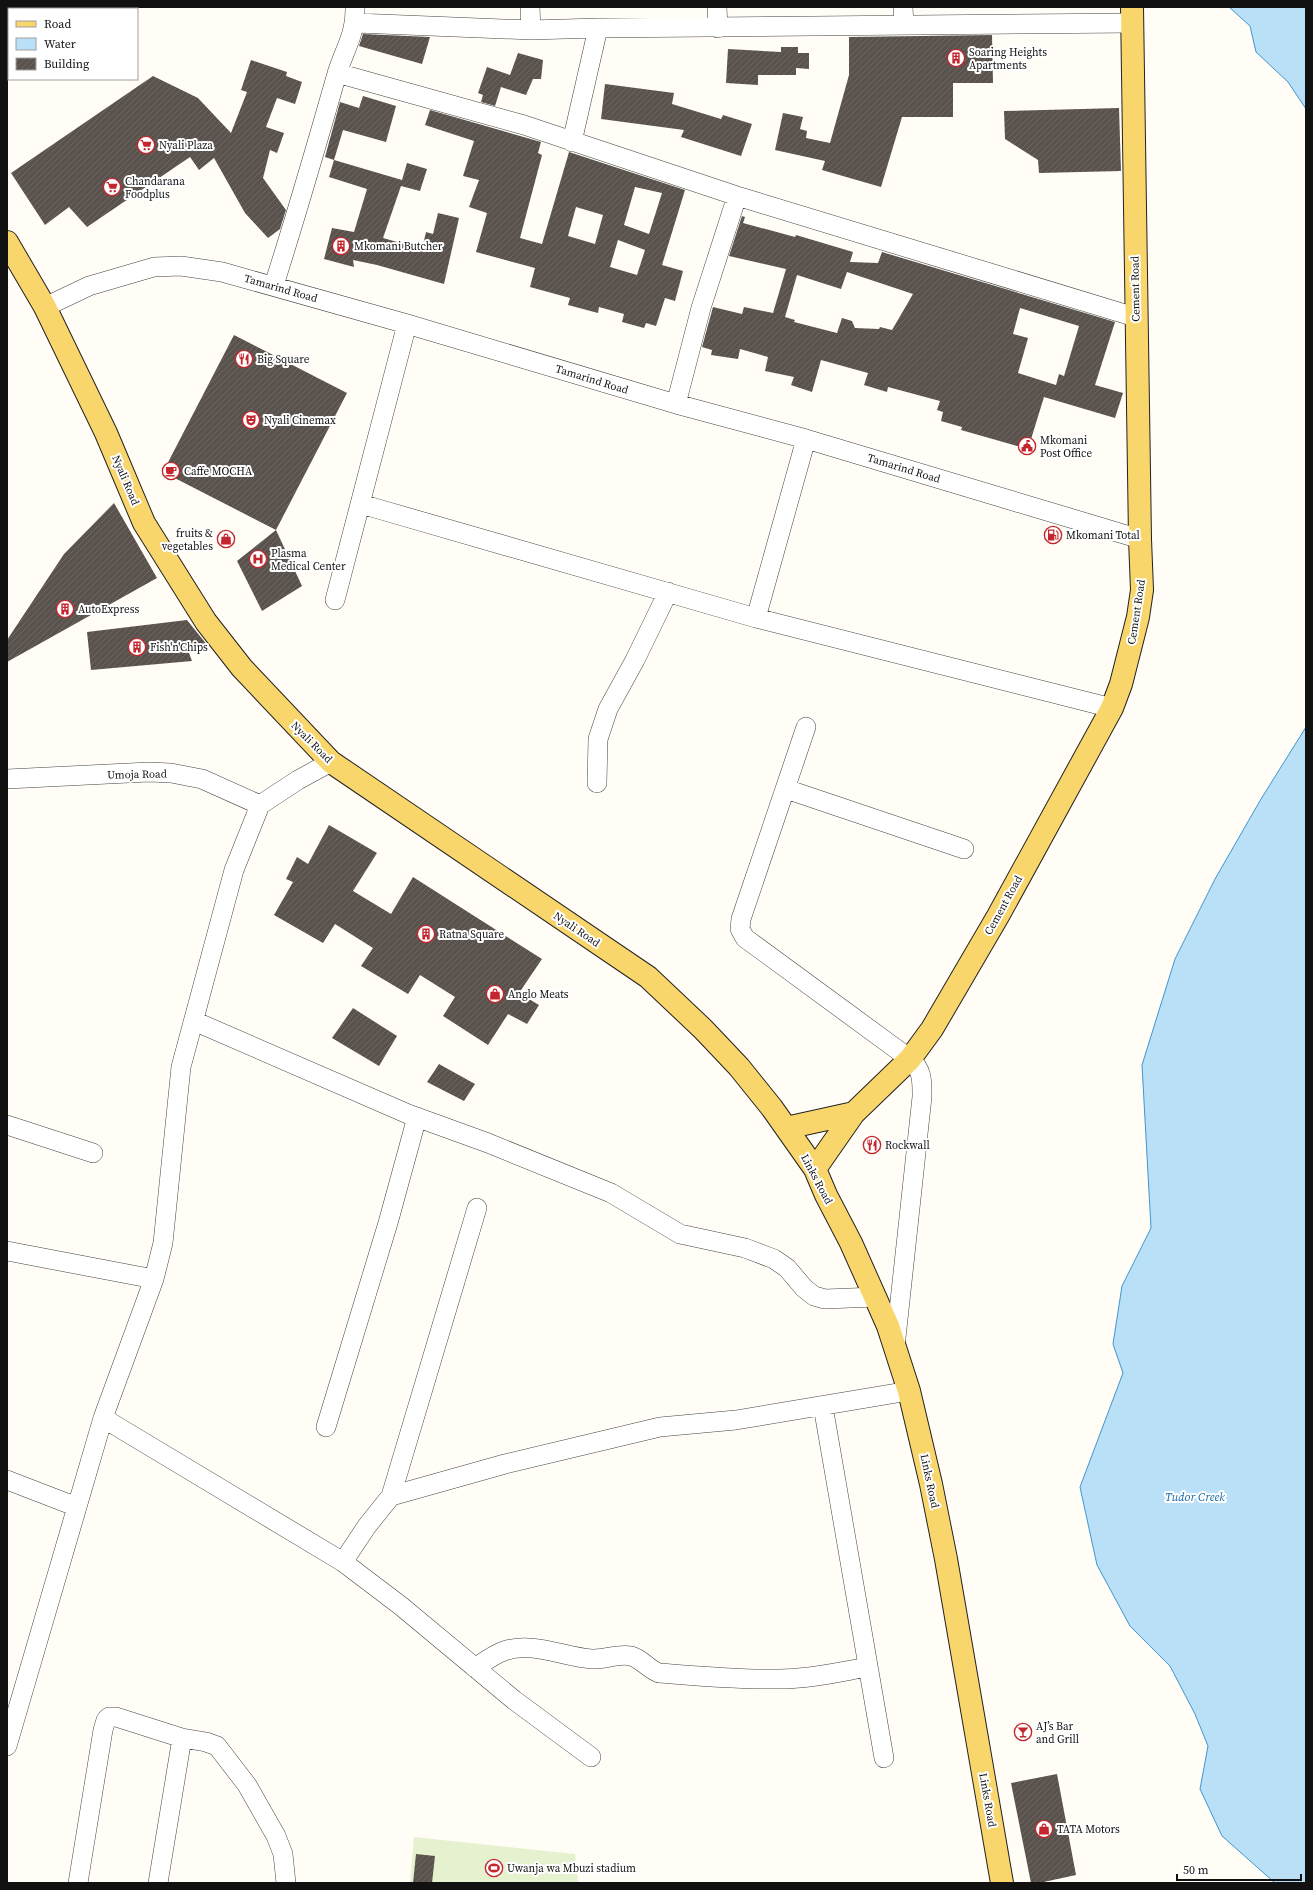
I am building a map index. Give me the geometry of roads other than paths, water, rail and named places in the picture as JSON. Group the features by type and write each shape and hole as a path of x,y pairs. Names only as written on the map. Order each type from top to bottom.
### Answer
{"main road":[{"name":"Cement Road","path":"815,1170 854,1113 910,1059 932,1029 994,922 1112,708 1132,641 1140,603 1143,565 1140,539 1135,317 1132,15"},
{"name":"Nyali Road","path":"7,242 45,307 106,433 144,523 206,622 247,674 331,762 648,977 703,1029 739,1067 772,1108"},
{"name":"Links Road","path":"772,1108 815,1170 851,1243 876,1298 895,1347 909,1391 931,1484 946,1559 1002,1883"},
{"path":"786,1128 854,1113"}],"street":[{"path":"530,7 531,30"},
{"path":"717,7 718,28"},
{"path":"274,285 295,222 355,15 531,30 598,28 718,28 903,16 1132,15"},
{"path":"572,142 598,28"},
{"path":"337,73 524,125 737,196 1135,317"},
{"path":"676,404 701,308 737,196"},
{"name":"Tamarind Road","path":"45,307 89,286 154,267 181,266 222,272 274,285 676,404 806,439 1140,539"},
{"path":"335,600 407,324"},
{"path":"756,618 806,439"},
{"path":"361,504 756,618 1112,708"},
{"path":"597,782 598,739 608,709 668,592"},
{"path":"806,727 741,919 740,929 741,934 910,1059 916,1064 922,1078 922,1097 895,1347"},
{"path":"7,1746 103,1418 154,1279 164,1236 173,1154 176,1100 181,1067 234,870 260,805 298,780 331,762"},
{"name":"Umoja Road","path":"7,779 149,772 171,773 202,779 260,805"},
{"path":"786,789 964,848"},
{"path":"194,1021 417,1117 488,1143 611,1193 680,1234 745,1248 774,1259 787,1268 804,1288 814,1296 825,1299 876,1298"},
{"path":"326,1427 382,1245 417,1117"},
{"path":"7,1126 93,1153"},
{"path":"343,1562 366,1526 391,1496 477,1208"},
{"path":"7,1251 154,1279"},
{"path":"391,1496 505,1464 660,1428 736,1420 909,1391"},
{"path":"823,1406 884,1758"},
{"path":"103,1418 343,1562 402,1606 514,1700 591,1757"},
{"path":"7,1480 77,1507"},
{"path":"475,1668 494,1655 517,1648 550,1651 596,1660 626,1655 637,1659 652,1671 659,1673 736,1678 780,1680 803,1678 868,1667"},
{"path":"78,1883 106,1720 109,1717 116,1717 182,1738 206,1742 217,1746 248,1785 276,1836 283,1854 286,1883"},
{"path":"158,1883 182,1738"}],"water":[{"path":"1229,7 1306,7 1306,109 1288,82 1256,52 1250,26"},
{"name":"Tudor Creek","path":"1306,727 1306,1883 1275,1883 1222,1836 1200,1789 1208,1746 1195,1714 1170,1666 1130,1626 1097,1565 1080,1487 1123,1373 1113,1344 1122,1286 1151,1228 1142,1065 1175,959 1215,879 1261,799"}],"place":[{"name":"Soaring Heights Apartments","path":"956,58"},
{"name":"Nyali Plaza","path":"146,145"},
{"name":"Chandarana Foodplus","path":"112,187"},
{"name":"Mkomani Butcher","path":"341,246"},
{"name":"Big Square","path":"244,359"},
{"name":"Nyali Cinemax","path":"251,420"},
{"name":"Mkomani Post Office","path":"1027,446"},
{"name":"Caffe MOCHA","path":"171,471"},
{"name":"Mkomani Total","path":"1053,535"},
{"name":"fruits & vegetables","path":"226,539"},
{"name":"Plasma Medical Center","path":"258,559"},
{"name":"AutoExpress","path":"65,609"},
{"name":"Fish'n'Chips","path":"137,647"},
{"name":"Ratna Square","path":"426,934"},
{"name":"Anglo Meats","path":"495,994"},
{"name":"Rockwall","path":"872,1145"},
{"name":"AJ’s Bar and Grill","path":"1023,1732"},
{"name":"TATA Motors","path":"1044,1829"},
{"name":"Uwanja wa Mbuzi stadium","path":"494,1868"}]}
